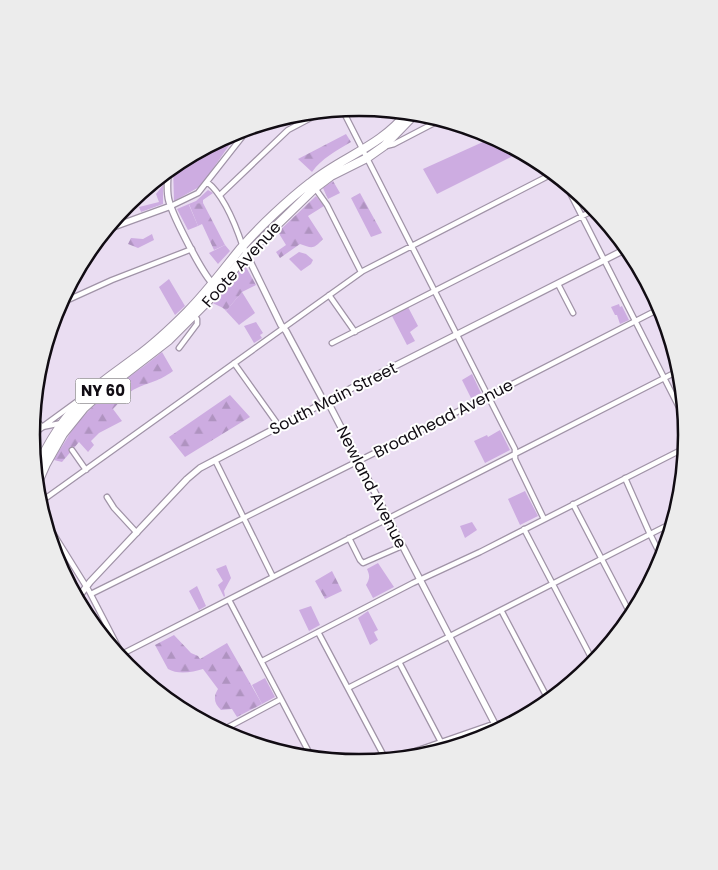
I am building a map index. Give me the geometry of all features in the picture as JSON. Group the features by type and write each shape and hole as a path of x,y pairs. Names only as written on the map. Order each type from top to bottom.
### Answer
{"highway":[{"name":"Foote Avenue","path":"365,154 401,119"},
{"name":"Foote Avenue","path":"43,472 63,434 72,422 103,392 153,354 326,171 384,146 409,120"},
{"name":"Foote Avenue","path":"216,286 243,247 312,185"},
{"name":"Foote Avenue","path":"41,457 61,424 85,396 191,313"}],"street":[{"path":"346,117 514,449 515,459 544,519"},
{"path":"220,195 288,130 306,121"},
{"path":"384,146 394,144 431,124"},
{"path":"119,225 194,196 241,139"},
{"path":"46,498 362,272 546,177"},
{"path":"168,180 168,195 171,206 206,276 216,286"},
{"path":"207,182 220,195 243,247"},
{"path":"312,185 327,205 362,272"},
{"path":"573,198 676,401"},
{"path":"332,343 588,213"},
{"name":"Newland Avenue","path":"243,247 283,328 322,398 330,406 495,724"},
{"path":"71,299 112,280 192,249"},
{"name":"South Main Street","path":"82,592 187,479 200,468 620,252"},
{"path":"558,284 573,313"},
{"path":"329,295 355,332"},
{"name":"Broadhead Avenue","path":"91,594 653,312"},
{"path":"179,348 197,324 197,319 191,313"},
{"path":"234,363 279,426"},
{"path":"125,652 672,374"},
{"name":"Foote Avenue","path":"42,427 74,402 85,396"},
{"name":"Foote Avenue","path":"42,427 72,422"},
{"path":"72,450 86,470"},
{"path":"262,661 677,452"},
{"path":"215,460 273,577"},
{"path":"625,478 657,548"},
{"path":"107,497 114,508 137,533"},
{"path":"573,504 627,607"},
{"path":"348,688 664,527"},
{"path":"524,530 590,655"},
{"path":"348,538 363,563 402,546"},
{"path":"58,542 91,594 110,634"},
{"path":"230,600 308,750"},
{"path":"501,610 545,694"},
{"path":"318,632 382,753"},
{"path":"399,662 441,742"},
{"path":"230,726 282,699"},
{"path":"431,746 464,736"}],"green space":[{"path":"346,134 351,142 325,159 312,172 298,159"},
{"path":"484,141 513,156 437,194 423,169"},
{"path":"231,143 201,186 174,201 173,176"},
{"path":"333,181 340,193 328,199 323,188"},
{"path":"163,185 163,204 141,212 139,207 159,202 156,194"},
{"path":"208,190 213,193 203,200 203,203 189,205 198,226 188,230 177,209 196,201"},
{"path":"360,193 382,233 371,237 351,198"},
{"path":"316,196 324,206 308,216 323,239 312,247 300,244 280,258 276,252 286,245 278,232"},
{"path":"203,203 225,245 214,250 202,224 198,226 189,204"},
{"path":"152,234 154,240 138,248 128,244 131,238 143,239"},
{"path":"225,245 230,251 218,264 209,253"},
{"path":"299,252 306,254 313,260 311,264 301,271 289,259"},
{"path":"243,266 246,267 256,285 242,292 226,311 213,303"},
{"path":"169,279 185,306 175,315 159,287"},
{"path":"242,292 255,313 239,325 226,311"},
{"path":"619,304 629,320 620,324 617,315 615,315 611,307"},
{"path":"408,307 418,326 410,332 415,341 407,345 392,316"},
{"path":"256,322 263,333 260,335 262,338 254,343 244,326"},
{"path":"162,352 173,371 133,390 124,397 113,409 122,421 99,433 91,441 94,445 88,452 79,442 62,462 54,460 75,426 97,403"},
{"path":"472,374 481,393 471,398 462,380"},
{"path":"230,395 250,417 185,457 169,437"},
{"path":"500,430 510,450 485,463 474,441 487,435 488,437"},
{"path":"525,491 538,516 520,525 508,499"},
{"path":"472,522 477,530 465,538 460,526"},
{"path":"378,563 394,587 373,598 366,585 369,577 367,569"},
{"path":"226,565 231,578 224,591 224,597 218,585 223,581 216,569"},
{"path":"332,571 342,591 325,599 315,581"},
{"path":"197,586 206,606 199,610 189,591"},
{"path":"311,606 320,625 309,631 299,610"},
{"path":"368,611 378,630 374,632 378,640 370,645 358,618"},
{"path":"174,635 191,653 200,659 227,643 262,704 237,717 232,709 221,710 215,697 218,689 203,669 181,672 168,669 155,645"},
{"path":"265,678 275,697 262,704 252,685"}]}
